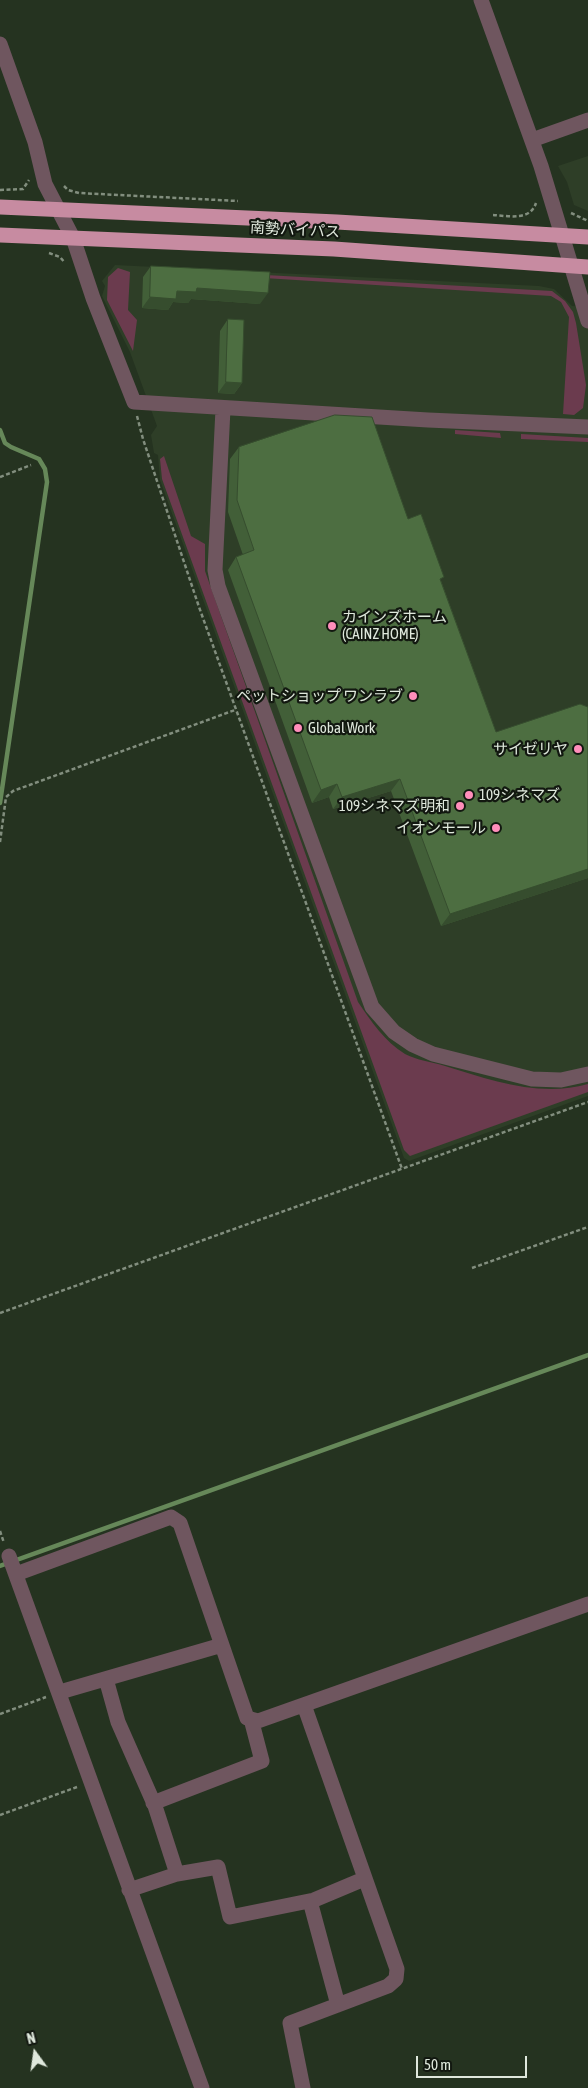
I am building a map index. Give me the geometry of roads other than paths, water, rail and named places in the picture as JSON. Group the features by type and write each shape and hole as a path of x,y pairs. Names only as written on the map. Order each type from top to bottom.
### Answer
{"highway":[{"name":"南勢バイパス","path":"0,207 347,222 588,238"},
{"name":"南勢バイパス","path":"0,235 334,249 588,267"}],"street":[{"path":"482,0 532,140 563,235 588,321"},
{"path":"0,44 35,142 45,184 73,238 93,298 134,402 588,427"},
{"path":"532,140 588,120"},
{"path":"223,408 215,570 218,586 372,1006 394,1032 413,1045 433,1054 507,1074 541,1080 561,1080 588,1074"},
{"path":"202,2088 13,1566 171,1517 180,1523 247,1718 258,1721 588,1604"},
{"path":"60,1692 222,1645"},
{"path":"106,1679 118,1722 153,1802 178,1874"},
{"path":"303,2088 290,2023 388,1986 396,1979 397,1969 304,1705"},
{"path":"153,1802 262,1760 251,1719"},
{"path":"129,1890 178,1874 218,1867 230,1917 310,1901 364,1879"},
{"path":"310,1901 338,2005"}],"waterway":[{"path":"0,430 5,443 39,459 45,469 47,482 0,803"},
{"path":"0,1566 588,1355"}],"place":[{"name":"カインズホーム (CAINZ HOME)","path":"332,626"},
{"name":"ペットショップ ワンラブ","path":"413,696"},
{"name":"Global Work","path":"298,728"},
{"name":"サイゼリヤ","path":"578,749"},
{"name":"109シネマズ","path":"469,795"},
{"name":"109シネマズ明和","path":"460,806"},
{"name":"イオンモール","path":"496,828"}]}
